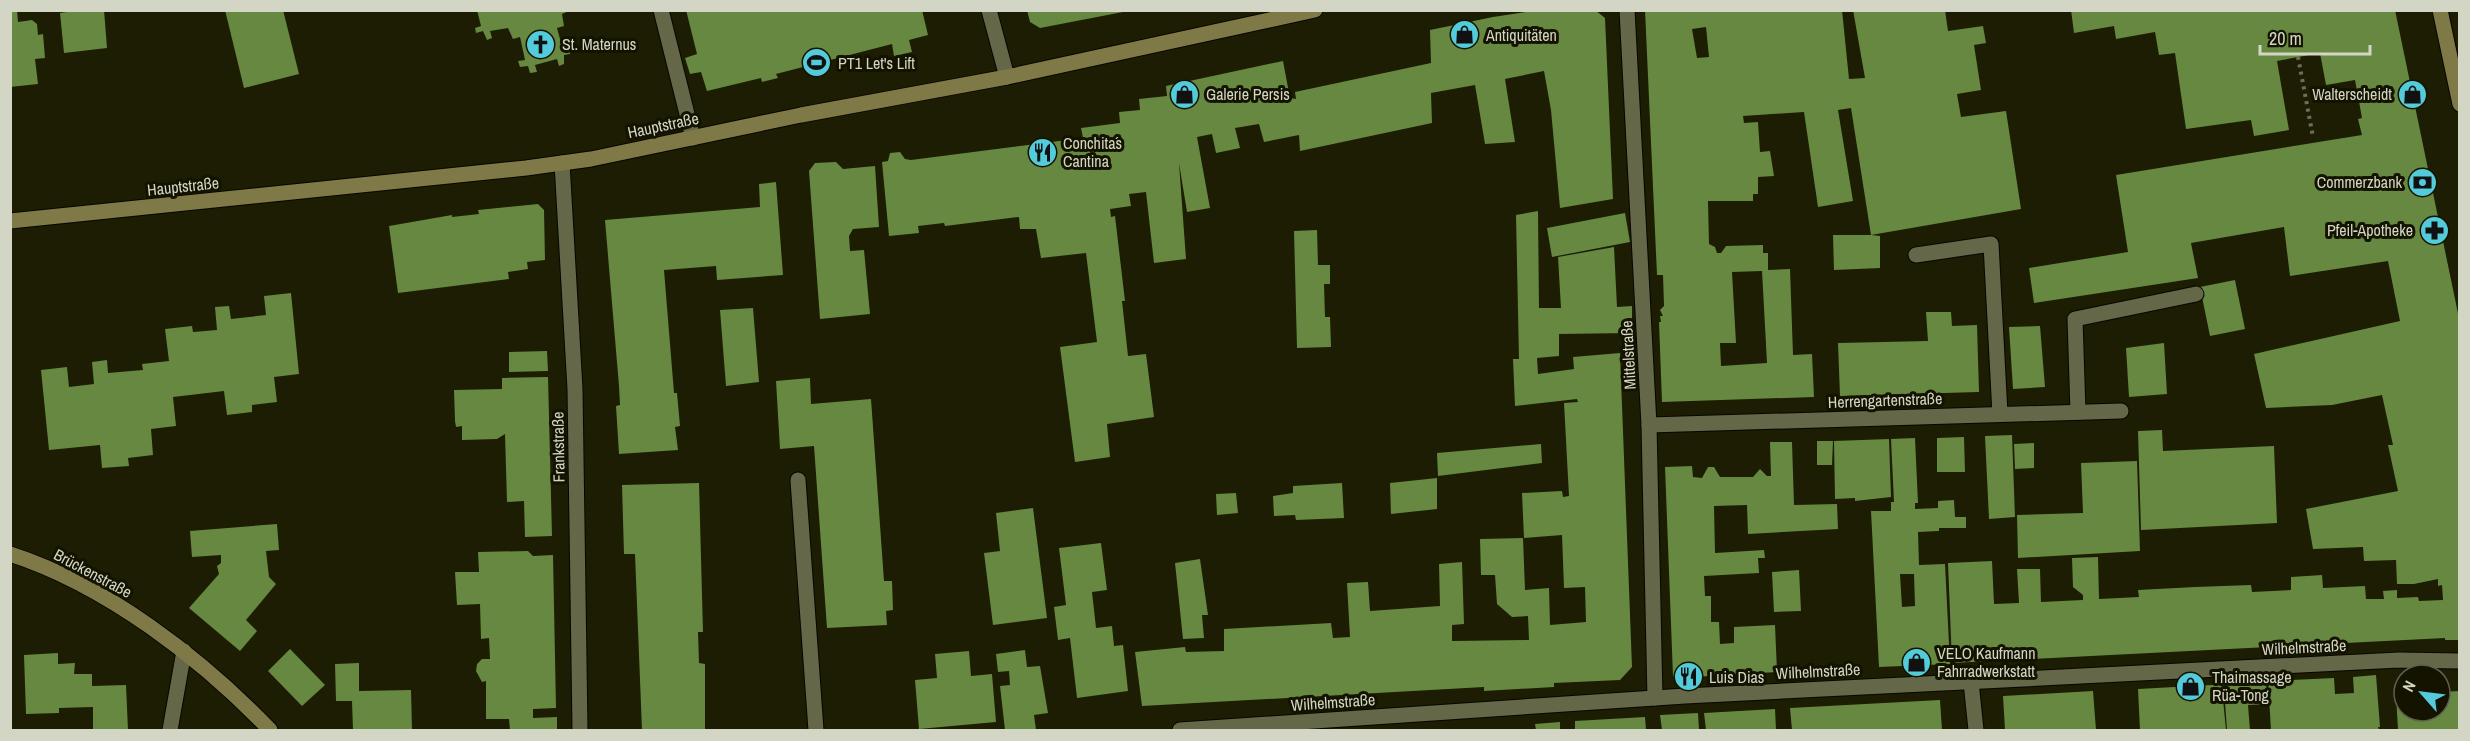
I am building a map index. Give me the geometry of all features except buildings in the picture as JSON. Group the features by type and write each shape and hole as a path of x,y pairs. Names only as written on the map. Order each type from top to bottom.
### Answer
{"street":[{"path":"661,10 693,138"},
{"path":"989,10 1007,77"},
{"name":"Hauptstraße","path":"10,221 562,163 1007,77 1314,10"},
{"name":"Mittelstraße","path":"1627,10 1649,425 1655,698"},
{"path":"2440,10 2460,104"},
{"name":"Frankstraße","path":"562,163 575,389 580,730"},
{"path":"1916,255 1991,244 2000,414"},
{"path":"2078,412 2075,319 2196,294"},
{"name":"Herrengartenstraße","path":"1649,425 2121,411"},
{"path":"798,480 816,730"},
{"name":"Brückenstraße","path":"10,554 30,561 110,600 184,651 270,730"},
{"path":"170,730 184,651"},
{"name":"Wilhelmstraße","path":"1180,730 1655,698 2399,660 2460,661"},
{"path":"1971,682 1976,730"}],"path":[{"path":"2298,57 2313,138"}],"place":[{"name":"Antiquitäten","path":"1465,35"},
{"name":"St. Maternus","path":"541,44"},
{"name":"PT1 Let's Lift","path":"817,63"},
{"name":"Galerie Persis","path":"1185,94"},
{"name":"Walterscheidt","path":"2413,94"},
{"name":"Conchita´s Cantina","path":"1042,152"},
{"name":"Commerzbank","path":"2423,182"},
{"name":"Pfeil-Apotheke","path":"2434,230"},
{"name":"VELO Kaufmann Fahrradwerkstatt","path":"1916,662"},
{"name":"Luis Dias","path":"1688,677"},
{"name":"Thaimassage Rüa-Tong","path":"2191,686"}]}
